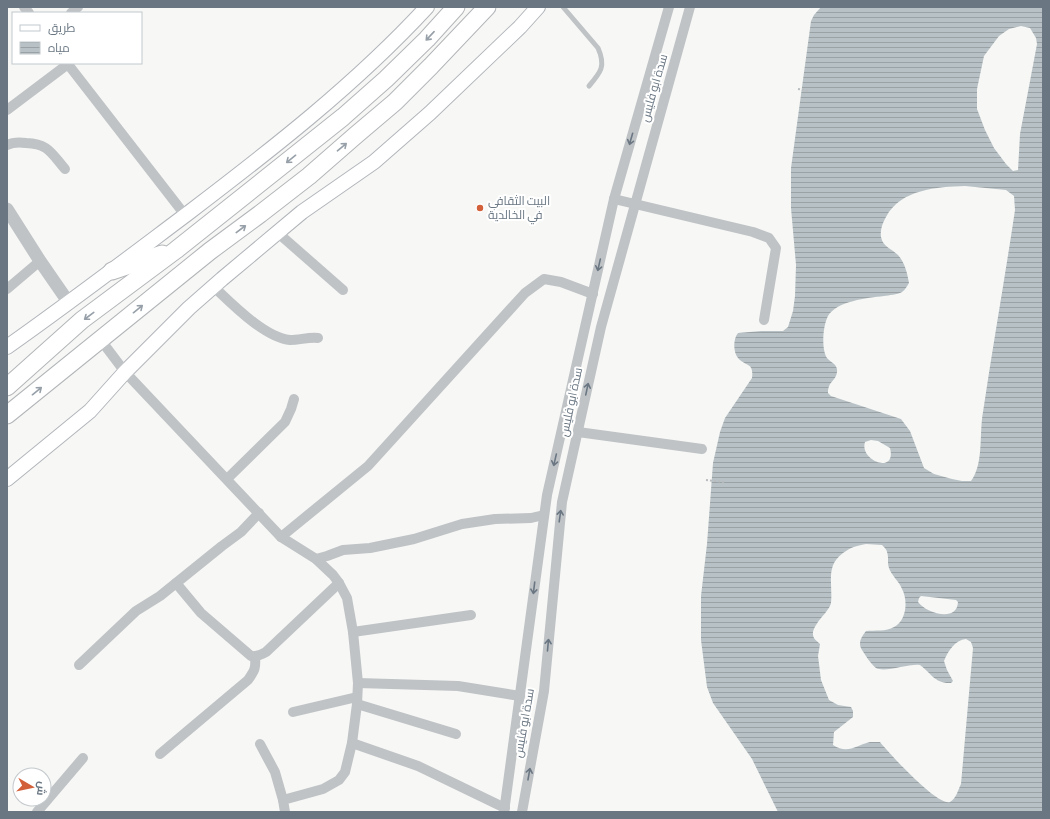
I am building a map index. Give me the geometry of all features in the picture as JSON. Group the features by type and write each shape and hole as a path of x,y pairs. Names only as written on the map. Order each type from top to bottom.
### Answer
{"highway":[{"path":"7,387 82,320 176,250 343,117 427,39 456,7"},
{"path":"7,415 210,251 272,205 395,102 487,7"},
{"path":"343,117 356,135"},
{"path":"112,271 176,250"}],"main road":[{"path":"7,347 112,271 284,139 332,99 374,61 427,7"},
{"path":"7,479 90,411 125,372 190,308 214,287 302,212 374,162 425,118 520,27 538,7"}],"street":[{"name":"سدة ابو فليس","path":"505,810 547,495 614,199 669,7"},
{"name":"سدة ابو فليس","path":"522,812 544,691 562,502 601,327 690,7"},
{"path":"7,110 67,64"},
{"path":"69,64 185,215"},
{"path":"7,145 18,142 44,146 65,169"},
{"path":"614,199 753,232 769,238 776,248 764,320"},
{"path":"7,209 69,303"},
{"path":"278,233 343,290"},
{"path":"7,289 40,261"},
{"path":"281,537 368,466 525,293 544,279 561,282 593,294"},
{"path":"214,287 238,310 258,326 275,335 290,340 310,337 318,338"},
{"path":"100,339 125,372 228,479 259,514 281,537 316,559 339,582 347,598 353,632 358,683 352,743 345,772 339,780 323,789 284,800"},
{"path":"228,479 285,422 294,399"},
{"path":"578,432 702,449"},
{"path":"79,665 136,611 160,596 241,532 259,514"},
{"path":"316,559 343,550 370,548 414,540 462,524 495,519 531,518 544,514"},
{"path":"176,583 201,613 251,656 260,656 339,582"},
{"path":"353,632 471,615"},
{"path":"160,754 248,680 256,667 255,656"},
{"path":"358,683 458,686 520,696"},
{"path":"293,712 357,701 456,734"},
{"path":"352,743 418,766 505,810"},
{"path":"260,744 275,772 284,800 284,812"},
{"path":"37,812 83,758"}],"lane":[{"path":"563,7 598,48 601,56 603,64 600,73 588,86"}],"path":[{"path":"798,89 809,91"},
{"path":"706,480 724,482"}],"water":[{"path":"821,7 1043,7 1043,812 778,812 752,759 713,703 707,687 701,640 701,596 707,544 713,463 720,432 725,418 752,378 751,367 741,361 736,355 734,342 736,336 738,333 783,331 788,327 793,311 796,265 791,208 791,168 811,21","holes":["1021,26 1030,28 1036,38 1037,44 1020,134 1018,170 1013,171 994,148 977,109 977,89 984,56 999,36 1009,29","965,186 1006,190 1014,196 1015,210 983,412 978,466 971,481 952,479 934,474 924,468 910,431 901,419 831,396 828,393 828,389 836,375 837,369 835,365 827,358 823,343 826,320 832,311 838,307 853,301 893,295 904,290 909,283 904,264 898,255 886,246 882,240 881,232 883,224 886,217 901,200 921,191 943,187","871,440 878,441 890,448 891,456 888,461 884,463 878,462 867,455 865,442","859,545 882,545 886,550 888,554 890,571 901,586 906,604 904,615 898,624 888,630 866,631 861,639 860,644 862,650 874,667 880,669 891,669 910,665 920,665 937,680 951,683 953,681 944,661 952,647 958,641 966,639 971,642 973,648 961,784 955,797 950,802 944,801 935,796 925,788 880,742 865,743 848,749 838,748 833,745 834,732 853,717 853,711 851,707 838,705 829,700 821,680 818,656 820,644 814,639 813,634 816,625 827,611 831,603 831,576 837,558 851,548","921,596 956,600 958,602 956,608 947,614 927,610 918,602"]}],"place":[{"name":"البيت الثقافي في الخالدية","path":"480,208"}]}
